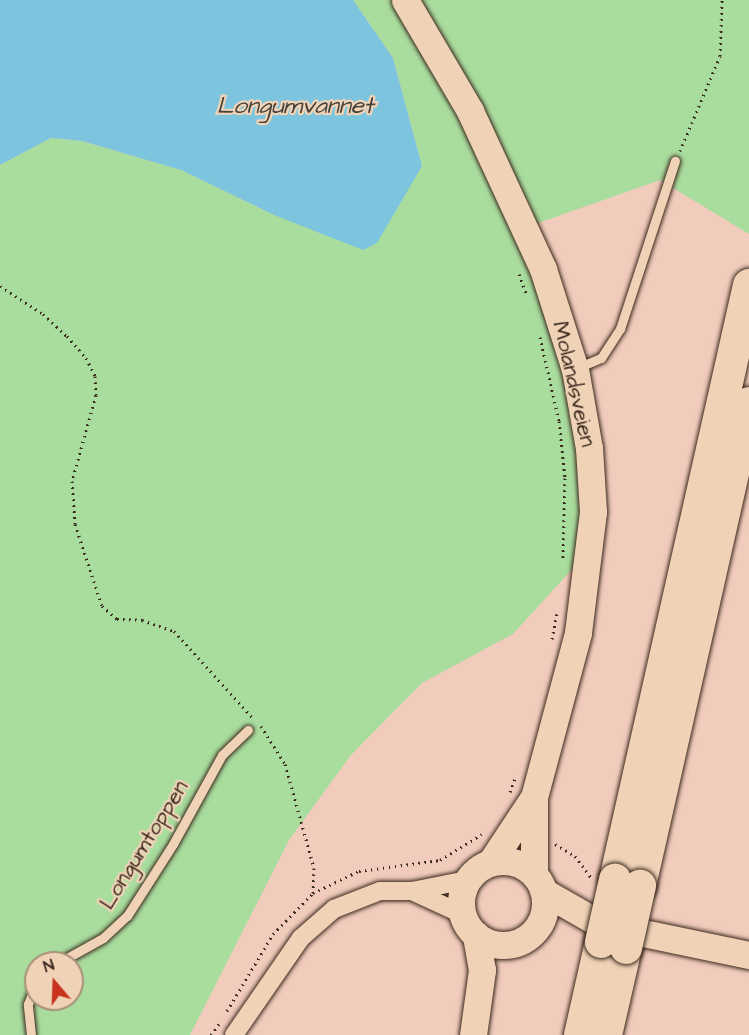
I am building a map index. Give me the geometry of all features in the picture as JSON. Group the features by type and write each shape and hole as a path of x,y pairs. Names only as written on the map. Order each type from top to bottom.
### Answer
{"highway":[{"path":"627,883 749,285"},
{"path":"580,1035 627,883 749,403"},
{"path":"606,1035 609,938"}],"main road":[{"name":"Molandsveien","path":"405,0 497,165 543,269 575,369 592,481 590,549 579,633 534,797 491,862"},
{"name":"Molandsveien","path":"534,797 539,883"},
{"path":"473,1035 482,970 461,900 467,880 491,862 514,862 609,938"},
{"path":"484,1035 499,972 545,911 539,883"},
{"path":"469,925 498,945 526,936 609,938 749,955"}],"street":[{"path":"234,1035 294,947 322,918 364,895 412,891 467,880"},
{"path":"412,891 469,925"}],"lane":[{"path":"575,369 601,358 620,329 675,161"},
{"name":"Longumtoppen","path":"80,951 103,938 127,916 173,844 222,755 248,730"},
{"path":"29,1011 31,1035"}],"path":[{"path":"675,161 720,56 722,0"},
{"path":"519,273 528,300"},
{"path":"0,285 43,314 67,336 86,358 95,376 96,394 72,481 75,524 102,606 117,619 142,620 174,631 269,734 285,764 314,868 313,893"},
{"path":"538,329 559,421 565,478 562,567"},
{"path":"551,643 557,611"},
{"path":"506,800 516,775"},
{"path":"212,1035 273,934"}],"green space":[{"path":"353,0 749,0 749,234 660,180 527,227 565,368 579,477 589,493 575,566 513,634 422,683 351,755 289,840 190,1035 0,1035 0,165 51,138 82,141 181,170 274,215 422,166 393,58"}],"water":[{"name":"Longumvannet","path":"0,0 353,0 393,58 422,166 377,243 363,250 274,215 181,170 82,141 51,138 0,165"}]}
